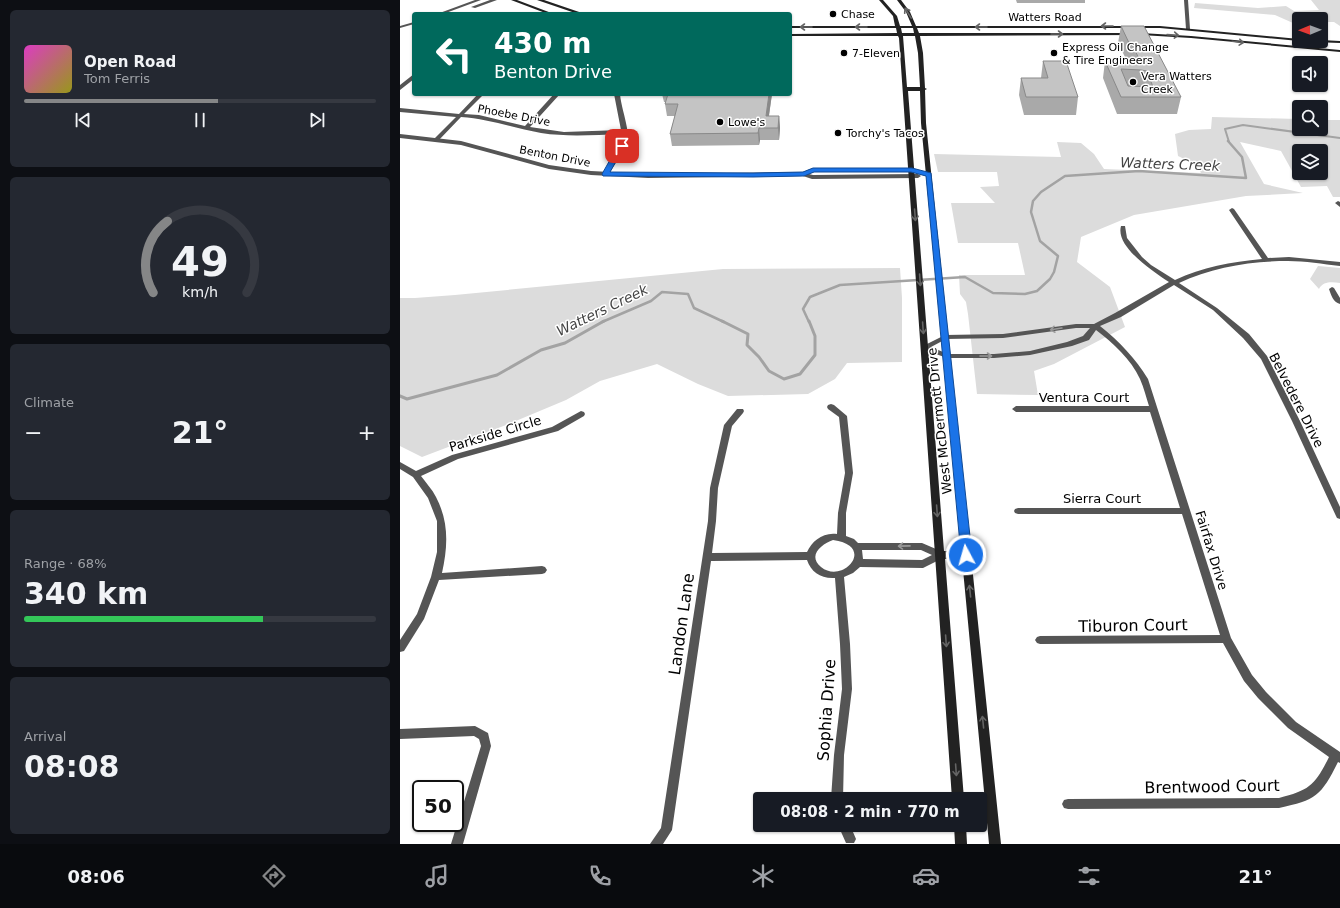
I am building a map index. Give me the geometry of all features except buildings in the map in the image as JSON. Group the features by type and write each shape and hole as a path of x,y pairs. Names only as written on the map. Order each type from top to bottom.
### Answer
{"main road":[{"path":"513,0 546,12"},
{"path":"539,0 577,12"},
{"name":"West McDermott Drive","path":"881,0 891,11 899,27 901,35 957,792"},
{"name":"West McDermott Drive","path":"899,0 908,12 917,34 924,89 923,112 995,844"},
{"name":"Watters Road","path":"792,27 1141,27 1188,29 1292,39"},
{"path":"792,35 1142,34 1340,51"},
{"path":"1328,42 1340,42"},
{"path":"906,89 924,89"},
{"path":"940,555 966,555"},
{"path":"960,832 961,844"}],"street":[{"path":"445,12 479,0"},
{"path":"460,12 494,0"},
{"path":"1186,0 1188,29"},
{"path":"400,27 412,24"},
{"path":"1016,27 1018,34"},
{"path":"400,33 412,29"},
{"path":"400,88 412,78"},
{"path":"436,140 479,96"},
{"path":"526,128 555,96"},
{"path":"606,174 622,146 624,132 617,96"},
{"name":"Phoebe Drive","path":"400,110 479,117 526,128 564,134 624,132"},
{"name":"Benton Drive","path":"400,136 461,143 549,167 576,172 671,176 804,174 812,177 912,173 929,175"},
{"path":"1232,210 1266,260"},
{"name":"Belvedere Drive","path":"1123,227 1124,238 1140,258 1149,266 1226,317 1246,336 1264,358 1296,421 1340,516"},
{"path":"925,347 945,336 1002,336 1076,326 1094,326 1118,315 1173,282 1192,274 1225,265 1289,259 1340,264"},
{"path":"1332,289 1336,298 1340,302"},
{"path":"925,347 947,356 994,356 1030,353 1069,344 1086,338 1094,326"},
{"name":"Fairfax Drive","path":"1094,326 1120,345 1144,378 1226,639 1248,678 1264,698 1292,725 1338,757"},
{"path":"831,406 843,416 845,442 849,464 849,473 842,513 841,537"},
{"name":"Ventura Court","path":"1016,409 1153,409"},
{"name":"Landon Lane","path":"656,844 666,830 706,557 716,475 728,425 740,411"},
{"name":"Parkside Circle","path":"416,475 455,457 555,429 581,414"},
{"path":"400,465 416,475 432,497 441,521 442,552 436,577 421,616 400,648"},
{"name":"Sierra Court","path":"1018,511 1186,511"},
{"path":"833,536 841,537 853,542 857,547 859,558 857,563 853,568 839,575 822,573 812,563 810,556 813,547 821,540 833,536"},
{"path":"857,547 922,546 940,555"},
{"path":"857,563 923,564 940,555"},
{"path":"706,557 810,556"},
{"path":"436,577 542,570"},
{"name":"Sophia Drive","path":"838,792 839,755 847,689 839,575"},
{"name":"Tiburon Court","path":"1040,640 1226,639"},
{"path":"400,734 475,731 484,736 486,746 457,844"},
{"name":"Brentwood Court","path":"1068,804 1279,803 1301,798 1313,792 1322,782 1338,757"},
{"path":"847,832 850,839"}],"shaded area":[{"path":"1311,0 1340,0 1340,26 1334,22 1328,22 1328,12 1292,12 1292,23 1275,15 1194,8 1195,3 1258,8 1286,6 1294,11 1319,10"},
{"path":"1212,117 1292,119 1292,136 1328,136 1328,120 1340,120 1340,197 1333,197 1327,186 1301,187 1297,180 1328,180 1328,144 1292,144 1292,171 1281,151 1240,142 1264,184 1303,193 1246,196 1134,215 1081,237 1077,262 1110,287 1125,327 1054,364 1034,371 1038,395 977,394 968,314 966,302 960,294 959,275 1025,275 1018,243 958,243 951,203 995,203 980,187 999,186 997,172 938,172 934,154 1061,157 1057,142 1081,143 1094,154 1104,169 1201,173 1195,164 1178,156 1175,134 1189,130 1211,129"},
{"path":"1318,266 1340,268 1340,283 1325,283 1319,289 1310,279"},
{"path":"900,268 902,298 902,362 847,363 835,379 808,394 728,396 698,384 657,364 600,381 566,400 422,457 400,446 400,298 455,295 723,269"}],"waterway":[{"name":"Watters Creek","path":"1229,142 1225,129 1243,125 1340,138"},
{"name":"Watters Creek","path":"809,322 803,309 810,297 840,285 965,277 993,293 1025,294 1037,291 1050,279 1054,272 1058,256 1040,241 1031,212 1033,201 1041,192 1065,176 1139,171 1246,178 1242,157 1228,141"},
{"name":"Watters Creek","path":"603,322 651,301 662,292 688,294 694,308 724,322"},
{"name":"Watters Creek","path":"724,322 748,334 747,345 759,357 769,371 784,379 800,374 815,355 815,336 809,321"},
{"name":"Watters Creek","path":"400,396 407,399 497,375 541,350 565,343 603,322"}],"place":[{"name":"Chase","path":"833,14"},
{"name":"7-Eleven","path":"844,53"},
{"name":"Express Oil Change & Tire Engineers","path":"1054,53"},
{"name":"Vera Watters Creek","path":"1133,82"},
{"name":"Lowe's","path":"720,122"},
{"name":"Torchy's Tacos","path":"838,133"}],"route":[{"path":"622,146 606,174 648,176 753,175 804,174 813,170 912,170 929,175 966,555"}]}
